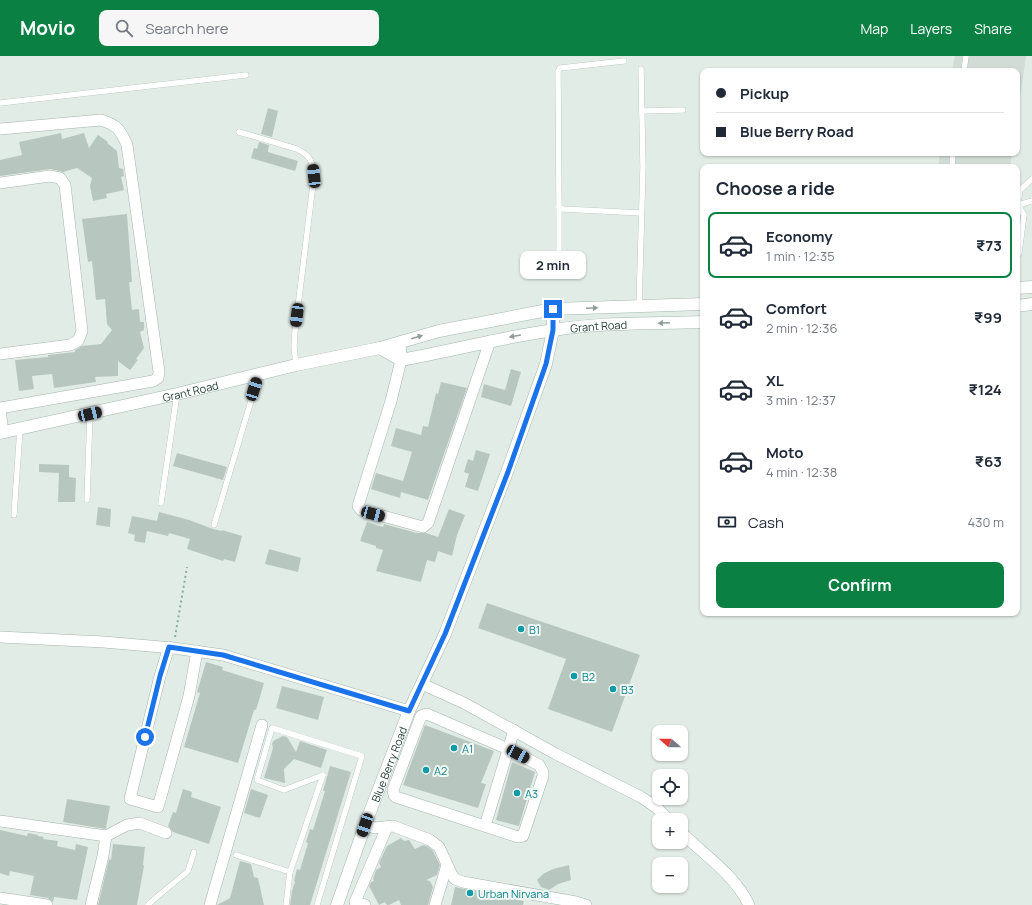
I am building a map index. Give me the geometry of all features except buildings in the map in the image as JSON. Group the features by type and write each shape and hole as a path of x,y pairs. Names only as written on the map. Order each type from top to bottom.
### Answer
{"main road":[{"path":"1020,288 1032,287"},
{"name":"Grant Road","path":"2,432 178,394 296,365 380,348 439,331 553,309 700,304"},
{"path":"1020,306 1032,304"},
{"name":"Blue Berry Road","path":"337,905 409,711 445,634 508,472 546,364 553,330 553,309"},
{"name":"Grant Road","path":"401,360 432,355 490,341 580,326 700,322"},
{"path":"380,348 401,360"}],"street":[{"path":"0,129 101,120 112,124 122,132 127,145 159,372 158,378 152,381 0,409 2,432"},
{"path":"0,182 50,176 60,178 65,185 82,331 78,341 70,345 0,354"},
{"path":"400,342 401,360 391,401 358,506 361,510 423,527 428,523 490,341"},
{"path":"0,637 171,647 223,655 409,711"},
{"path":"171,647 160,676 130,798 158,807 189,696 197,651"},
{"path":"422,684 464,703 606,780 642,797 662,813"},
{"path":"423,715 431,715 508,749 539,765 543,772 523,836 518,837 396,797 394,795 393,790 421,716 423,715"},
{"path":"210,905 262,725"},
{"path":"485,826 514,730"},
{"path":"0,821 106,836 127,825 140,823 166,833"},
{"path":"367,821 375,828 393,826 436,843 452,875 463,882 531,900 586,905"},
{"path":"365,905 355,902 387,827"},
{"path":"91,905 103,856 106,836"},
{"path":"688,838 730,877 740,889 749,905"},
{"path":"435,905 447,865"},
{"path":"0,898 18,903 48,905"}],"lane":[{"path":"964,68 966,56"},
{"path":"559,263 558,71 560,68 624,61"},
{"path":"639,306 643,167 642,69"},
{"path":"0,103 246,75"},
{"path":"642,111 684,110"},
{"path":"239,132 297,149 305,153 311,159 313,167 314,176 295,331 294,346 296,365"},
{"path":"1020,190 1032,179"},
{"path":"1020,205 1032,201"},
{"path":"559,207 563,209 641,213"},
{"path":"1020,210 1024,215 1020,245"},
{"path":"214,525 259,374"},
{"path":"161,503 178,394"},
{"path":"87,500 90,414"},
{"path":"14,515 20,429"},
{"path":"286,905 290,872 323,775 284,790 257,780 272,728 362,756 317,905"},
{"path":"148,905 188,871 194,852"},
{"path":"236,855 290,872"}],"path":[{"path":"171,647 187,567"}],"shaded area":[{"path":"955,56 1026,56 1020,98 1020,68 953,68"},
{"path":"940,156 1012,156 1010,164 938,164"}],"place":[{"name":"B1","path":"521,629"},
{"name":"B2","path":"574,676"},
{"name":"B3","path":"613,689"},
{"name":"A1","path":"454,748"},
{"name":"A2","path":"426,770"},
{"name":"A3","path":"517,793"},
{"name":"Urban Nirvana","path":"470,893"}],"route":[{"path":"145,737 160,676 169,647 223,655 409,711 445,634 508,472 546,364 553,330 553,309"}]}
